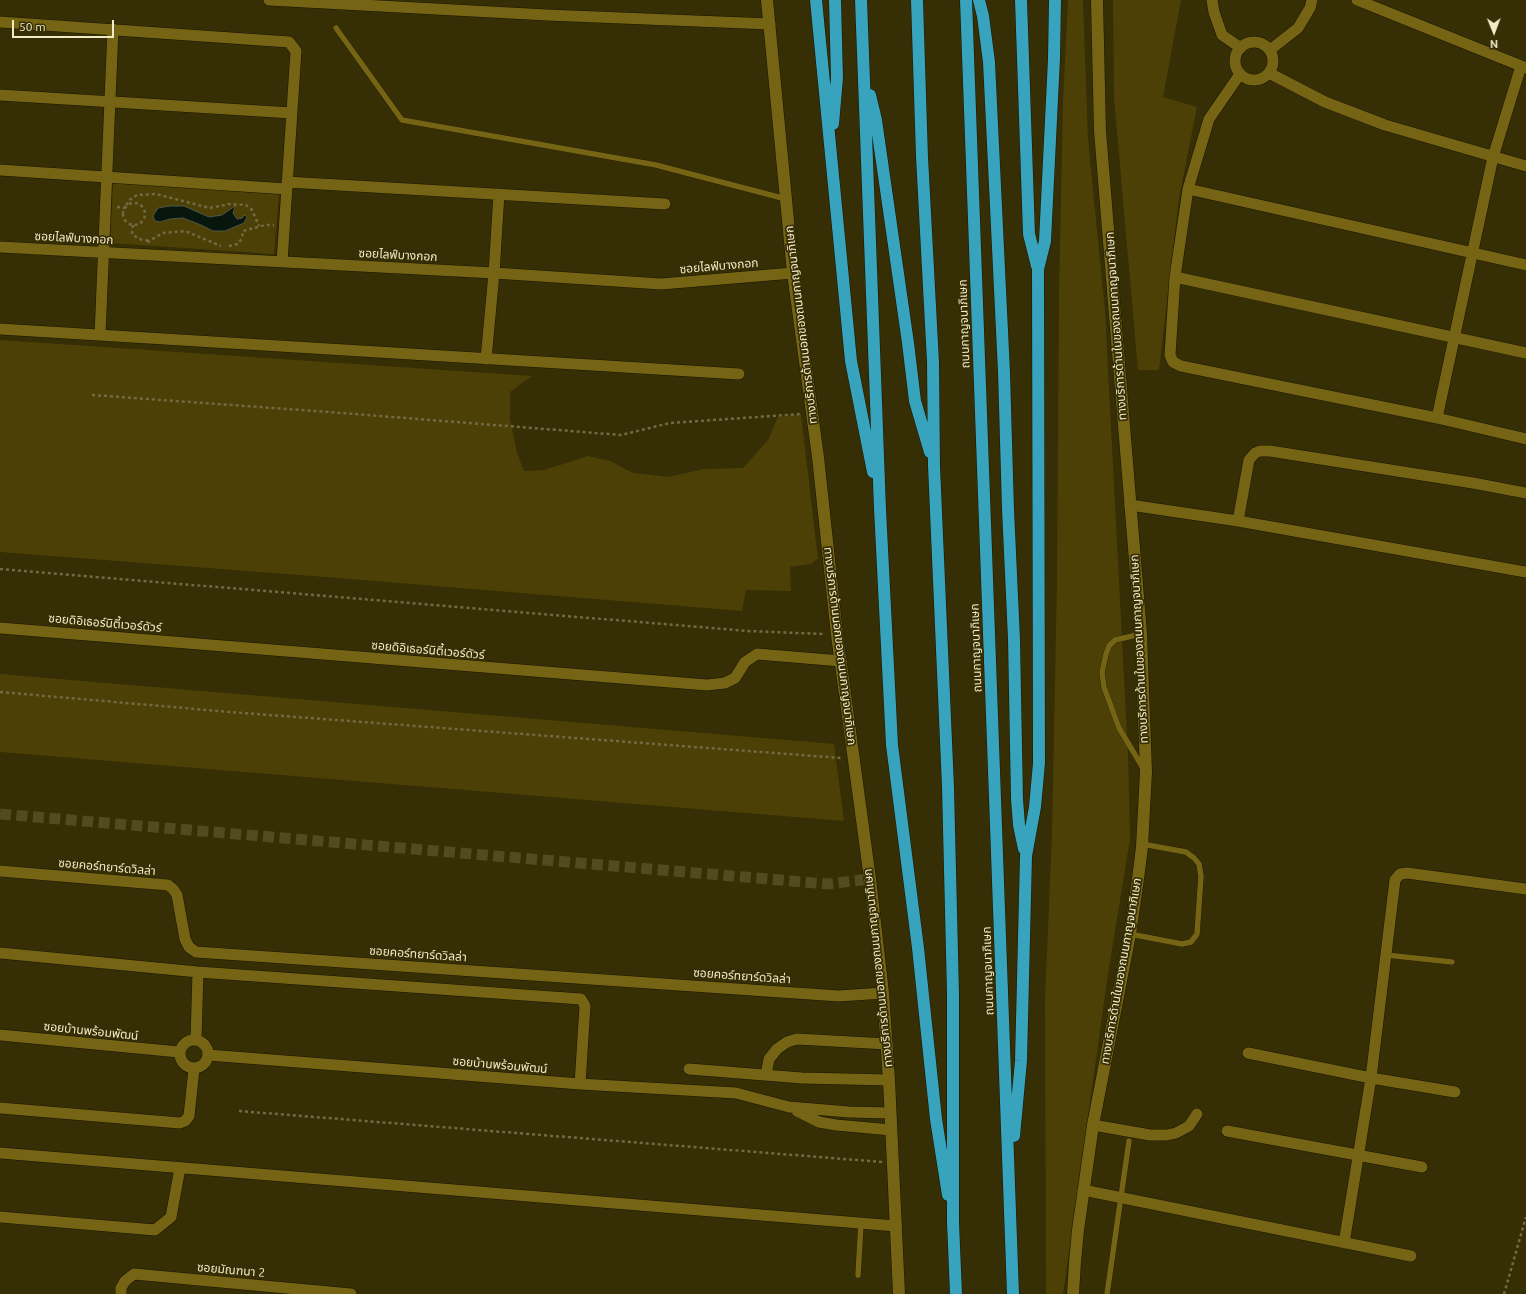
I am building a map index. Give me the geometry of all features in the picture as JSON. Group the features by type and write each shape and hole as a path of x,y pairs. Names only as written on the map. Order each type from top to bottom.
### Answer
{"highway":[{"path":"816,0 851,361 880,509"},
{"path":"831,155 837,78 835,0"},
{"path":"861,0 880,509 892,745 918,948 937,1126 943,1171 953,1222"},
{"path":"917,0 922,157 933,362 934,466 948,787 953,994 953,1222 956,1294"},
{"name":"ถนนกาญจนาภิเษก","path":"966,0 1013,1294"},
{"path":"979,0 983,16 988,62 1004,372 1014,639 1017,799 1019,825 1026,856"},
{"path":"1021,0 1029,234 1038,269"},
{"path":"1009,1185 1021,1061 1026,856 1035,807 1039,763 1038,269 1044,241 1055,0"},
{"path":"864,68 876,120 915,401 934,466"}],"main road":[{"name":"ทางบริการด้านนอกของถนนกาญจนาภิเษก","path":"767,0 793,273 812,413 837,635 883,993 889,1080 899,1294"},
{"name":"ทางบริการด้านในของถนนกาญจนาภิเษก","path":"1073,1294 1074,1262 1093,1125 1130,934 1142,844 1146,772 1141,634 1100,131 1097,0"}],"street":[{"path":"269,0 547,15 770,24"},
{"path":"1212,0 1214,12 1222,34 1241,48"},
{"path":"1270,50 1298,28 1310,8 1312,0"},
{"path":"1357,0 1523,67 1493,157 1437,418"},
{"path":"0,22 288,42 296,51 282,262"},
{"path":"100,335 113,29"},
{"path":"1256,42 1264,45 1270,50 1273,58 1273,66 1269,73 1263,78 1255,80 1247,79 1240,74 1236,68 1235,61 1241,48 1256,42"},
{"path":"1269,73 1325,102 1385,125 1526,166"},
{"path":"1240,74 1209,118 1188,189 1175,277 1170,355 1173,362 1181,366 1437,418 1526,439"},
{"path":"0,95 292,113"},
{"path":"0,170 499,194 665,204"},
{"path":"1188,189 1526,265"},
{"path":"486,359 494,273 499,194"},
{"name":"ซอยไลฟ์บางกอก","path":"0,247 494,273 662,284 793,273"},
{"path":"1175,277 1526,353"},
{"path":"0,329 739,374"},
{"path":"1238,521 1249,460 1255,453 1260,451 1270,451 1450,479 1526,493"},
{"path":"1130,505 1238,521 1526,572"},
{"name":"ซอยดิอิเธอร์นิตี้เวอร์ดัวร์","path":"0,628 707,685 725,684 735,678 745,662 757,654 841,661"},
{"name":"ซอยคอร์ทยาร์ดวิลล่า","path":"0,871 168,885 177,895 187,943 189,947 196,952 839,996 883,993"},
{"path":"1344,1243 1360,1156 1372,1078 1395,880 1400,874 1408,873 1526,889"},
{"path":"0,953 198,972 581,999 585,1006 580,1084"},
{"path":"196,1040 198,972"},
{"name":"ซอยบ้านพร้อมพัฒน์","path":"0,1035 179,1052"},
{"path":"766,1075 769,1059 777,1049 787,1042 797,1039 887,1044"},
{"path":"196,1040 200,1041 206,1047 208,1055 202,1066 194,1069 189,1068 181,1062 179,1052 187,1041 196,1040"},
{"path":"1248,1053 1372,1078 1455,1092"},
{"name":"ซอยบ้านพร้อมพัฒน์","path":"208,1055 580,1084 736,1093 789,1107 849,1112 890,1113"},
{"path":"0,1108 180,1123 185,1121 189,1116 194,1069"},
{"path":"689,1069 802,1078 889,1080"},
{"name":"ซอยบ้านพร้อมพัฒน์","path":"789,1107 819,1122 891,1130"},
{"path":"1093,1125 1150,1135 1167,1135 1190,1126 1198,1114"},
{"path":"1227,1131 1422,1167"},
{"path":"0,1153 896,1226"},
{"path":"0,1217 155,1230 171,1217 180,1168"},
{"path":"1083,1190 1411,1256"},
{"name":"ซอยมัณฑนา 2","path":"121,1294 121,1288 125,1281 134,1274 351,1294"}],"lane":[{"path":"336,28 402,120 656,165 786,199"},
{"path":"1141,634 1116,640 1109,646 1102,672 1104,687 1119,728 1146,772"},
{"path":"1130,934 1182,944 1191,942 1197,934 1201,876 1199,864 1186,852 1142,844"},
{"path":"1386,955 1452,962"},
{"path":"1107,1294 1129,1142"},
{"path":"858,1275 861,1222"}],"path":[{"path":"105,206 126,208 128,205 138,204 143,209 145,215 144,219 139,224 133,225 129,224 124,218 123,214 126,208 128,201 137,195 156,194 210,208 229,204 246,205 252,210 259,226"},
{"path":"143,254 149,241 164,233 185,231 225,247 238,244 243,231 259,226 284,224"},
{"path":"133,225 132,234 140,239 149,241"},
{"path":"92,396 329,412 620,435 670,423 812,413"},
{"path":"0,569 748,632 837,635"},
{"path":"0,692 246,713 854,759"},
{"path":"239,1111 892,1162"},
{"path":"1504,1294 1526,1217"}],"shaded area":[{"path":"1068,0 1083,0 1088,139 1105,311 1128,755 1130,839 1108,974 1063,1294 1046,1294 1045,999 1052,833 1057,581 1059,293 1063,101"},
{"path":"1113,0 1181,0 1163,97 1197,107 1179,198 1159,370 1138,370 1114,98"},
{"path":"113,183 279,194 274,254 110,243"},
{"path":"184,206 209,217 222,215 235,206 233,213 237,219 242,218 245,215 247,217 244,223 225,231 213,231 183,218 170,219 160,222 155,221 153,216 158,208"},
{"path":"0,340 532,376 510,392 510,419 517,453 524,471 544,470 588,456 610,461 633,473 668,477 704,469 743,468 768,440 778,417 801,414 818,559 811,564 790,567 791,591 746,590 742,611 0,552"},
{"path":"0,674 834,744 844,821 0,752"}],"tunnel":[{"path":"0,814 827,884 870,879"}]}
